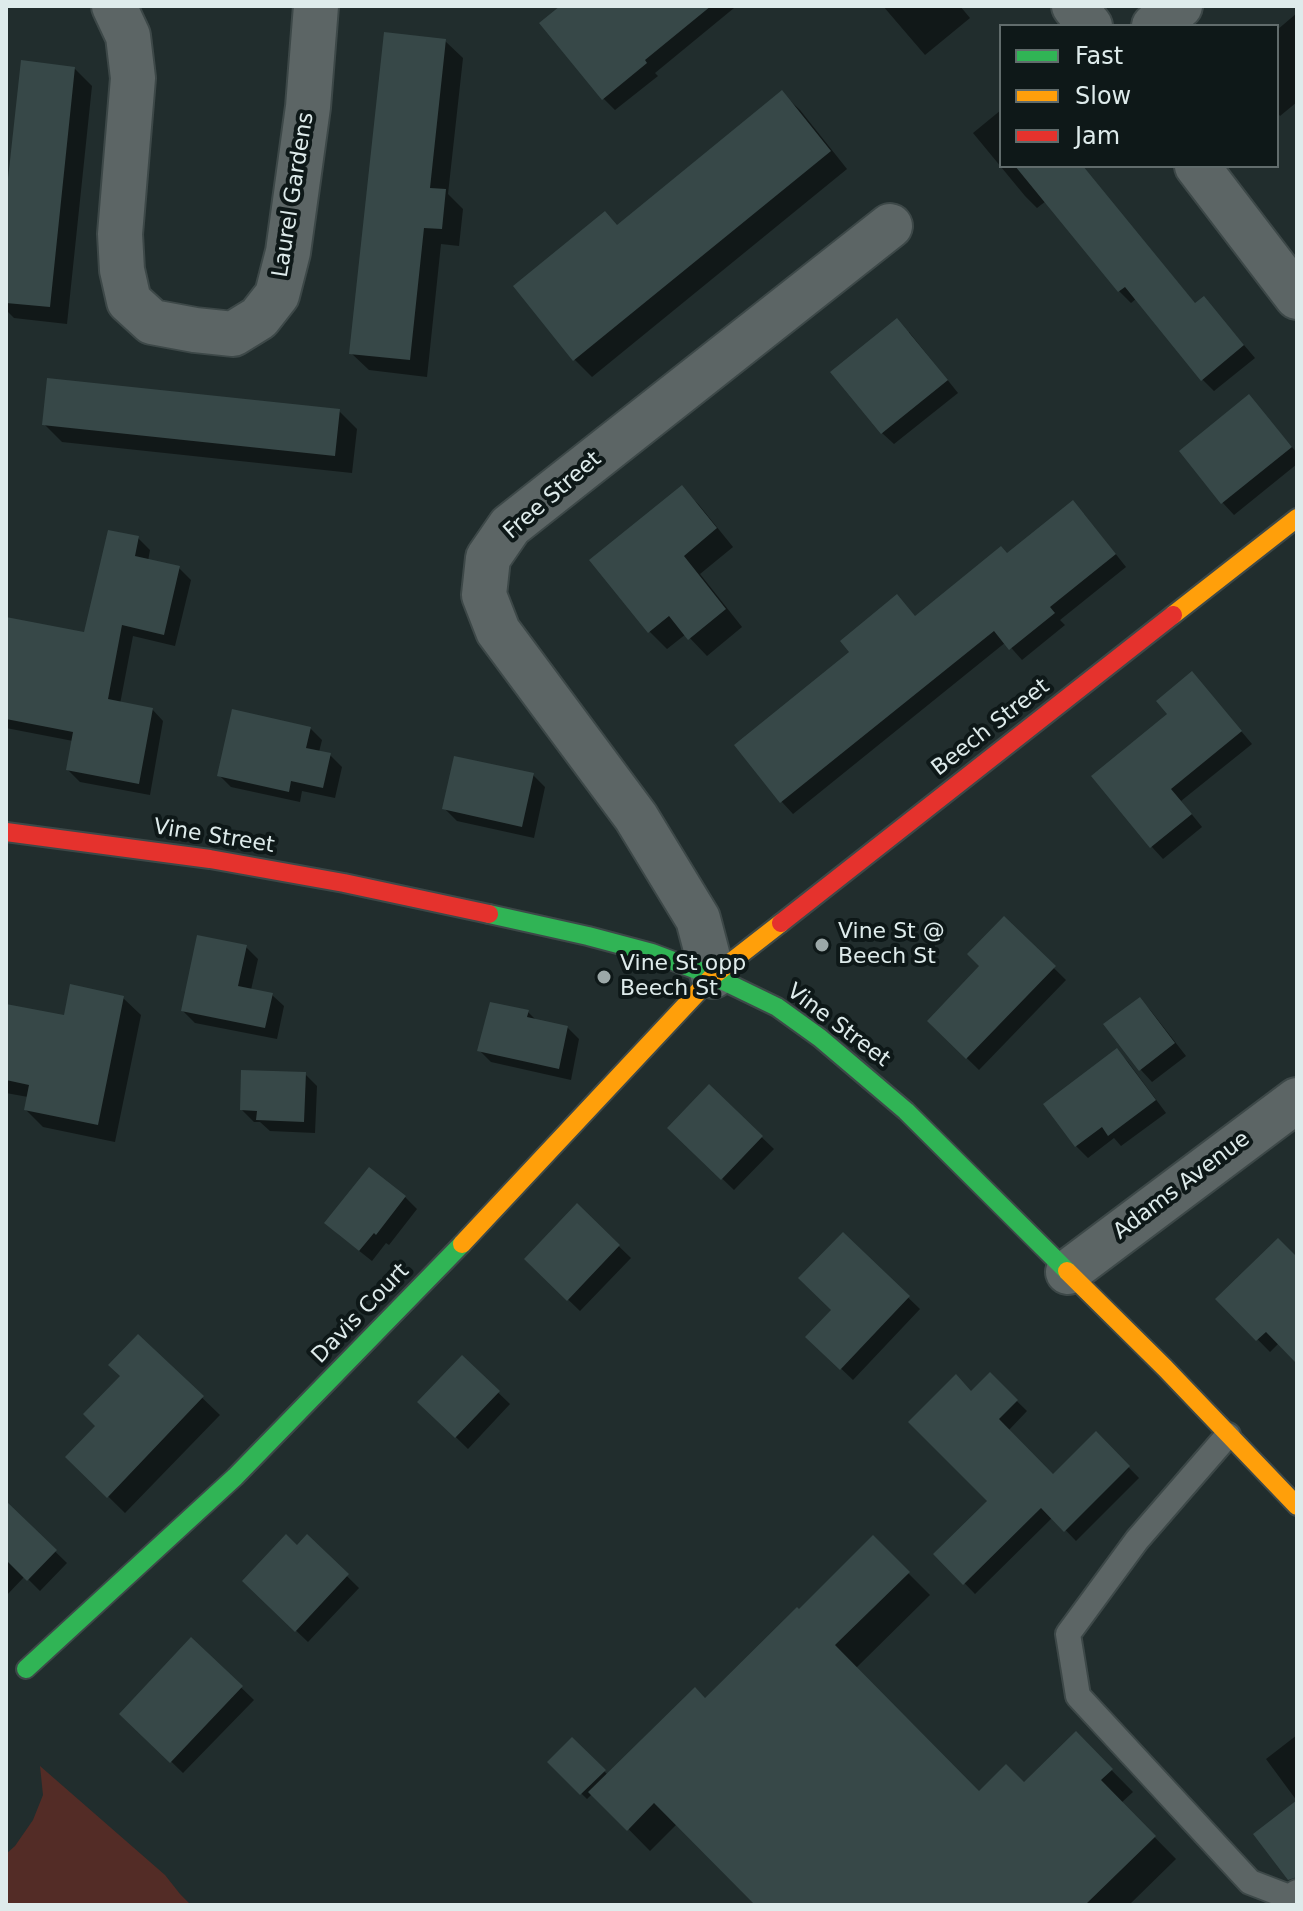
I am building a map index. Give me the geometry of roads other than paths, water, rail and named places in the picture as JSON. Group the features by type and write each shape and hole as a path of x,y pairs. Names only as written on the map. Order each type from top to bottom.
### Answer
{"street":[{"name":"Laurel Gardens","path":"114,6 128,36 133,78 120,234 122,270 129,301 152,322 233,334 259,318 277,295 288,252 308,107 316,6"},
{"path":"1074,6 1088,24"},
{"path":"1157,24 1180,6"},
{"path":"1199,168 1297,297"},
{"name":"Free Street","path":"713,976 698,919 636,817 498,631 484,595 488,558 510,526 890,226"},
{"name":"Beech Street","path":"713,976 1297,518"},
{"name":"Vine Street","path":"6,832 210,859 344,883 588,936 652,953 713,976 777,1007 820,1038 906,1111 1297,1506"},
{"name":"Davis Court","path":"26,1669 235,1477 499,1206 713,976"},
{"name":"Adams Avenue","path":"1068,1272 1297,1100"}],"lane":[{"path":"1228,1435 1137,1540 1068,1634 1078,1696 1250,1882 1289,1897 1297,1892"}],"place":[{"name":"Vine St @ Beech St","path":"822,945"},
{"name":"Vine St opp Beech St","path":"604,977"}]}
